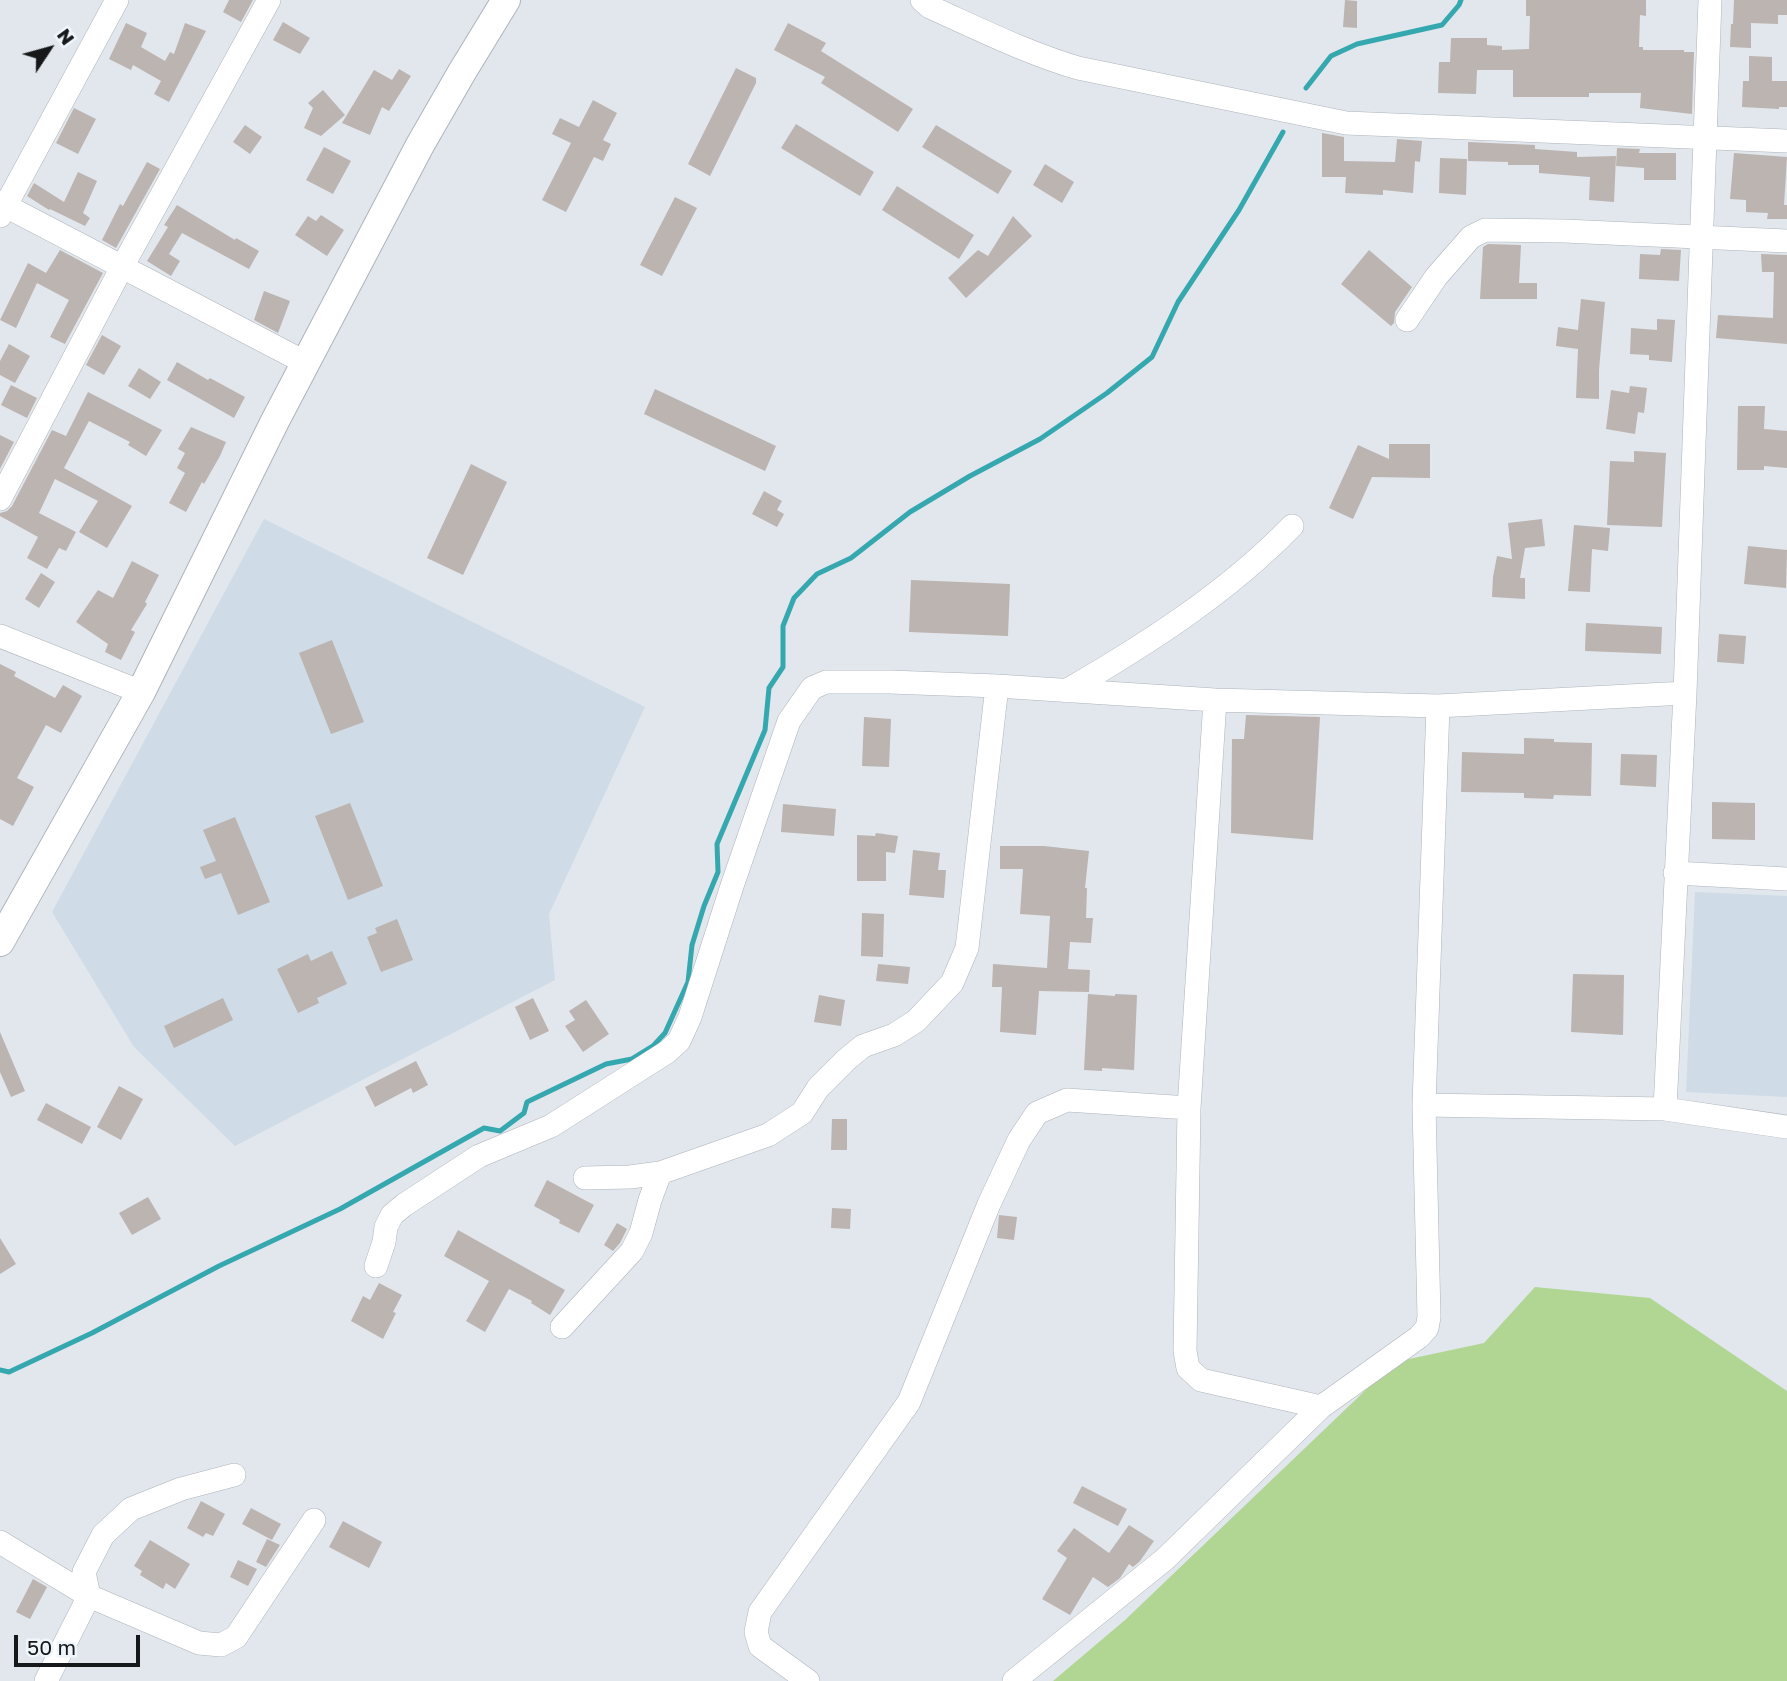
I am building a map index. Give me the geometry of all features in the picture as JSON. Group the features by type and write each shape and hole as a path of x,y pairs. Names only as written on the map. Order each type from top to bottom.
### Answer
{"main road":[{"path":"0,942 141,692 306,363 420,145 506,0"}],"street":[{"path":"117,0 2,208 306,363"},
{"path":"0,499 122,267 270,0"},
{"path":"922,0 930,8 1059,63 1346,123 1787,141"},
{"path":"1665,1109 1685,693 1710,0"},
{"path":"1407,320 1436,276 1471,237 1485,230 1787,241"},
{"path":"1066,691 1180,620 1265,554 1292,526"},
{"path":"0,636 141,692"},
{"path":"376,1266 386,1227 392,1215 404,1205 479,1156 551,1126 667,1052 679,1041 690,1017 789,721 812,688 826,682 890,682 1215,700 1438,706 1685,693"},
{"path":"585,1178 660,1173 768,1135 802,1113 818,1088 847,1059 863,1046 894,1035 916,1021 952,983 967,948 997,686"},
{"path":"1215,700 1189,1108 1185,1351 1188,1368 1201,1380 1321,1407"},
{"path":"1014,1681 1165,1559 1321,1407 1419,1338 1427,1328 1429,1317 1424,1105 1438,706"},
{"path":"1675,873 1787,880"},
{"path":"808,1681 760,1646 756,1632 760,1612 909,1402 989,1204 1019,1140 1037,1112 1067,1100 1189,1108"},
{"path":"1424,1105 1665,1109 1787,1127"},
{"path":"562,1327 632,1251 641,1233 660,1173"},
{"path":"46,1681 89,1596 84,1572 103,1535 131,1509 181,1489 234,1475"},
{"path":"0,1542 89,1596 200,1643 221,1645 236,1637 314,1520"}],"shaded area":[{"path":"264,519 645,707 549,914 555,980 235,1146 134,1047 52,912"},
{"path":"1695,892 1787,896 1787,1097 1686,1092"}],"green space":[{"path":"1535,1287 1650,1298 1787,1391 1787,1681 1053,1681 1125,1620 1395,1362 1484,1343"}],"building":[{"path":"229,0 253,0 241,22 223,12"},
{"path":"1345,0 1357,1 1357,28 1343,27"},
{"path":"1526,0 1646,0 1646,16 1640,15 1639,47 1643,47 1643,50 1694,52 1692,114 1640,108 1641,93 1589,93 1589,97 1513,97 1513,70 1477,70 1476,94 1438,93 1439,62 1450,62 1451,38 1487,38 1487,45 1502,46 1502,50 1529,49 1530,16 1526,16"},
{"path":"1734,0 1787,0 1787,15 1778,15 1778,24 1751,23 1751,48 1730,47"},
{"path":"283,22 310,38 300,54 273,40"},
{"path":"126,23 147,33 141,47 165,61 170,52 174,54 185,23 206,31 169,102 154,94 161,81 133,65 131,70 109,59"},
{"path":"788,23 826,43 821,51 913,109 898,132 821,83 825,77 774,50"},
{"path":"1749,56 1772,57 1772,81 1787,81 1787,107 1742,107 1743,81 1749,81"},
{"path":"736,68 756,78 756,83 710,176 688,164"},
{"path":"399,69 411,76 389,111 382,107 370,135 342,123 374,70 392,80"},
{"path":"323,90 345,115 321,136 304,128 313,108 308,103"},
{"path":"593,100 617,113 603,140 611,144 603,161 594,157 566,212 542,200 571,143 552,134 560,118 579,127"},
{"path":"74,108 96,119 78,154 56,143"},
{"path":"796,124 874,172 860,196 781,148"},
{"path":"245,125 262,137 250,154 233,142"},
{"path":"936,125 1012,171 998,194 922,147"},
{"path":"1322,133 1344,137 1344,161 1395,162 1397,139 1422,141 1420,162 1415,161 1413,193 1383,190 1383,195 1345,193 1346,177 1322,177"},
{"path":"1468,142 1535,145 1535,149 1577,152 1577,157 1616,156 1614,202 1589,200 1590,177 1539,173 1539,165 1468,161"},
{"path":"324,147 351,161 333,194 306,180"},
{"path":"1617,148 1640,149 1639,153 1676,153 1676,180 1644,180 1644,168 1616,166"},
{"path":"1734,153 1787,157 1784,205 1787,205 1787,219 1767,219 1768,213 1746,212 1746,200 1730,199"},
{"path":"1440,158 1467,159 1466,195 1439,193"},
{"path":"147,162 160,169 116,248 102,240 120,204 123,206"},
{"path":"1045,164 1074,182 1062,203 1033,185"},
{"path":"78,172 97,181 83,213 90,218 85,226 49,210 27,196 34,183 64,202"},
{"path":"897,186 974,235 959,259 882,210"},
{"path":"675,197 697,208 662,276 640,265"},
{"path":"177,205 235,240 236,238 259,251 249,269 182,233 169,254 180,261 171,276 147,261 168,227 164,225"},
{"path":"321,215 344,230 327,256 295,235 308,216 316,221"},
{"path":"1013,216 1032,236 966,298 948,278 978,250 988,256"},
{"path":"1488,244 1521,245 1519,283 1537,283 1537,299 1480,299 1483,247"},
{"path":"1661,249 1681,250 1679,281 1639,279 1640,254 1660,255"},
{"path":"60,250 103,273 65,344 50,337 69,300 37,283 16,328 0,320 28,263 46,273"},
{"path":"1369,250 1412,287 1395,312 1391,326 1341,284"},
{"path":"1761,254 1787,255 1787,344 1716,338 1718,315 1773,318 1774,272 1762,272"},
{"path":"264,291 290,301 278,333 254,320"},
{"path":"1581,299 1605,302 1599,399 1576,398 1578,349 1556,346 1558,327 1578,330"},
{"path":"1657,319 1675,320 1672,362 1649,360 1649,355 1630,354 1631,328 1657,330"},
{"path":"102,335 121,346 104,375 86,365"},
{"path":"9,344 30,356 15,383 0,375 0,361"},
{"path":"177,362 245,397 234,418 167,380"},
{"path":"139,368 161,382 150,399 128,386"},
{"path":"11,385 37,398 27,418 1,405"},
{"path":"1630,386 1647,388 1644,413 1638,412 1635,434 1606,429 1611,390 1629,393"},
{"path":"655,389 776,446 765,471 644,414"},
{"path":"88,392 162,430 146,456 128,445 130,442 89,421 64,468 132,506 107,548 79,532 98,501 55,479 39,513 76,532 66,551 59,548 47,569 27,558 38,537 0,516 0,513 12,506 52,430 66,436"},
{"path":"1738,406 1765,406 1764,429 1787,431 1787,468 1764,466 1764,470 1737,470"},
{"path":"191,427 226,442 186,512 169,503 185,473 177,468 185,453 178,449"},
{"path":"0,435 14,442 0,469"},
{"path":"1389,444 1430,444 1430,478 1372,477 1353,519 1329,508 1358,445 1389,459"},
{"path":"1634,451 1666,453 1662,527 1607,525 1610,461 1634,462"},
{"path":"471,464 507,482 463,575 427,558"},
{"path":"764,491 782,501 777,510 784,514 777,527 752,514"},
{"path":"1542,519 1545,546 1525,548 1520,578 1525,578 1525,599 1492,597 1497,556 1512,559 1508,523"},
{"path":"1574,525 1610,528 1608,551 1592,549 1590,592 1568,591"},
{"path":"1748,546 1787,550 1786,588 1744,584"},
{"path":"132,561 159,575 145,602 147,604 131,630 135,632 121,660 105,652 108,644 76,622 98,590 113,598"},
{"path":"41,573 55,582 39,608 25,599"},
{"path":"911,580 1010,584 1008,636 909,632"},
{"path":"1586,623 1662,627 1661,654 1585,651"},
{"path":"1719,634 1746,636 1744,664 1717,662"},
{"path":"332,640 364,722 331,734 299,653"},
{"path":"0,664 16,672 14,676 55,698 63,685 82,696 61,733 46,725 17,778 34,787 13,826 0,819"},
{"path":"1246,715 1320,717 1313,840 1231,833 1232,739 1244,739"},
{"path":"864,717 891,719 889,767 862,766"},
{"path":"1524,738 1592,743 1591,796 1554,795 1553,799 1524,798 1524,793 1461,792 1462,752 1524,754"},
{"path":"1621,754 1657,755 1656,787 1620,785"},
{"path":"1712,802 1755,803 1755,840 1712,839"},
{"path":"350,803 383,886 348,900 315,816"},
{"path":"783,804 836,809 834,836 781,832"},
{"path":"235,817 270,902 238,915 221,873 205,879 200,867 216,861 203,830"},
{"path":"876,833 898,836 895,853 886,852 886,881 857,881 857,835 875,836"},
{"path":"1000,846 1044,846 1089,851 1085,888 1086,918 1093,918 1091,943 1070,942 1068,969 1090,970 1089,992 1039,991 1036,1035 1000,1032 1002,987 992,987 993,964 1047,968 1050,916 1020,914 1023,869 1000,869"},
{"path":"913,850 940,853 938,870 946,870 944,898 909,895"},
{"path":"862,913 884,914 883,957 861,956"},
{"path":"397,919 413,960 381,972 367,937 377,933 375,928"},
{"path":"332,951 347,984 317,998 319,1003 298,1013 277,969 308,954 311,961"},
{"path":"878,964 910,967 908,984 876,981"},
{"path":"1573,974 1624,975 1623,1035 1571,1032"},
{"path":"1088,994 1137,995 1134,1070 1084,1070"},
{"path":"819,995 845,1000 841,1026 814,1022"},
{"path":"223,998 233,1020 174,1048 164,1026"},
{"path":"533,998 549,1031 530,1040 515,1007"},
{"path":"586,1000 609,1034 583,1052 565,1026 575,1020 569,1011"},
{"path":"0,1032 25,1091 11,1097 0,1072"},
{"path":"416,1061 428,1085 413,1093 411,1088 375,1107 365,1087"},
{"path":"119,1086 143,1099 121,1140 97,1127"},
{"path":"46,1103 91,1127 82,1144 37,1120"},
{"path":"832,1119 847,1119 847,1150 831,1150"},
{"path":"547,1180 594,1205 579,1233 534,1206"},
{"path":"148,1197 161,1219 132,1235 119,1213"},
{"path":"832,1208 851,1209 850,1229 831,1228"},
{"path":"999,1215 1017,1217 1014,1240 997,1238"},
{"path":"617,1223 627,1229 613,1251 604,1245"},
{"path":"458,1230 565,1290 550,1315 531,1303 532,1301 509,1289 485,1332 466,1321 489,1281 444,1256"},
{"path":"0,1238 16,1264 0,1274"},
{"path":"379,1283 402,1295 383,1339 351,1321 363,1296 370,1300"},
{"path":"1082,1486 1127,1509 1118,1526 1073,1503"},
{"path":"201,1501 225,1514 213,1536 206,1533 203,1537 187,1528"},
{"path":"251,1508 281,1524 272,1540 242,1524"},
{"path":"343,1521 382,1542 369,1568 329,1547"},
{"path":"1129,1525 1154,1541 1133,1567 1129,1564 1120,1578 1108,1587 1093,1577 1070,1615 1042,1599 1067,1558 1057,1551 1074,1528 1109,1553"},
{"path":"267,1539 280,1545 266,1567 256,1562"},
{"path":"150,1540 190,1564 175,1589 166,1583 163,1589 140,1575 142,1571 134,1566"},
{"path":"238,1560 257,1569 248,1586 230,1577"},
{"path":"33,1579 47,1587 30,1619 16,1612"}],"waterway":[{"path":"1306,88 1331,56 1357,44 1442,25 1461,0"},
{"path":"0,1370 9,1372 92,1333 219,1266 340,1209 484,1128 500,1131 524,1113 527,1102 606,1064 632,1059 653,1046 665,1033 688,982 692,945 718,872 717,844 765,730 769,688 783,667 783,626 794,598 817,574 851,558 910,512 1040,439 1107,393 1152,357 1178,302 1239,210 1283,132"}]}
